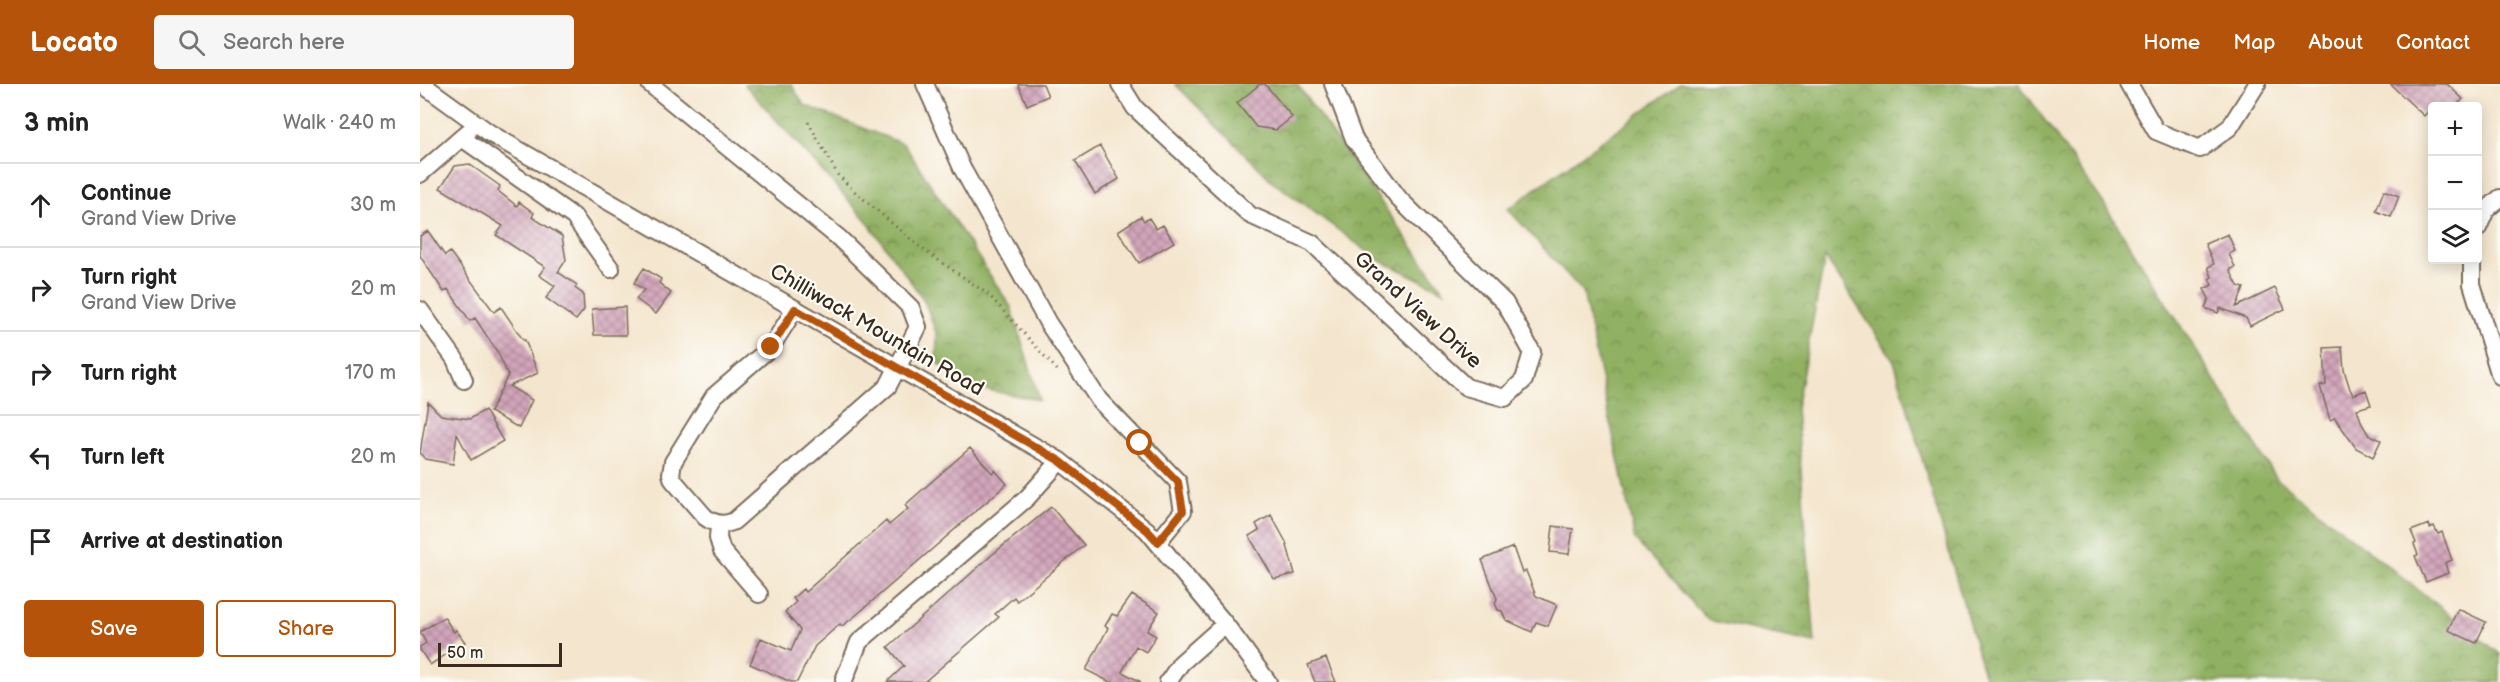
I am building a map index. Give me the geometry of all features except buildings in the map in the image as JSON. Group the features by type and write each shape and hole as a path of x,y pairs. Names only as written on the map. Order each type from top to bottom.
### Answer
{"street":[{"name":"Chilliwack Mountain Road","path":"422,84 475,125 1060,461 1147,530 1225,624 1264,678"},
{"path":"650,84 839,238 911,308 918,327 888,386 734,521 719,524 705,518 673,480 673,462 708,403 771,347 795,309"},
{"path":"925,84 962,168 1048,323 1099,400 1178,482 1183,511 1158,542"},
{"name":"Grand View Drive","path":"1120,84 1135,108 1250,214 1312,243 1466,387 1505,398 1524,380 1532,352 1504,303 1400,200 1354,139 1333,84"},
{"path":"2129,84 2156,131 2200,149 2230,127 2257,84"},
{"path":"420,174 475,125"},
{"path":"462,138 574,218 611,269"},
{"path":"2482,219 2486,210 2500,198"},
{"path":"2472,264 2472,284 2500,376"},
{"path":"420,310 455,359 464,380"},
{"path":"844,680 859,642 1027,498 1060,461"},
{"path":"719,524 718,538 722,551 759,594"},
{"path":"1168,682 1181,663 1225,624"}],"path":[{"path":"808,122 838,175 853,190 921,249 990,295 1063,376"}],"green space":[{"path":"744,84 791,84 804,105 904,144 1011,307 1040,400 981,389 936,362 937,335 924,300 866,220"},
{"path":"1175,84 1297,84 1444,291 1379,260 1272,181"},
{"path":"1680,84 2019,84 2102,201 2277,479 2500,654 2500,682 1986,682 1894,361 1825,257 1796,408 1815,643 1708,620 1635,540 1583,292 1508,209"}],"route":[{"path":"771,347 795,309 1060,461 1147,530 1158,542 1183,511 1178,482 1140,443"}]}
